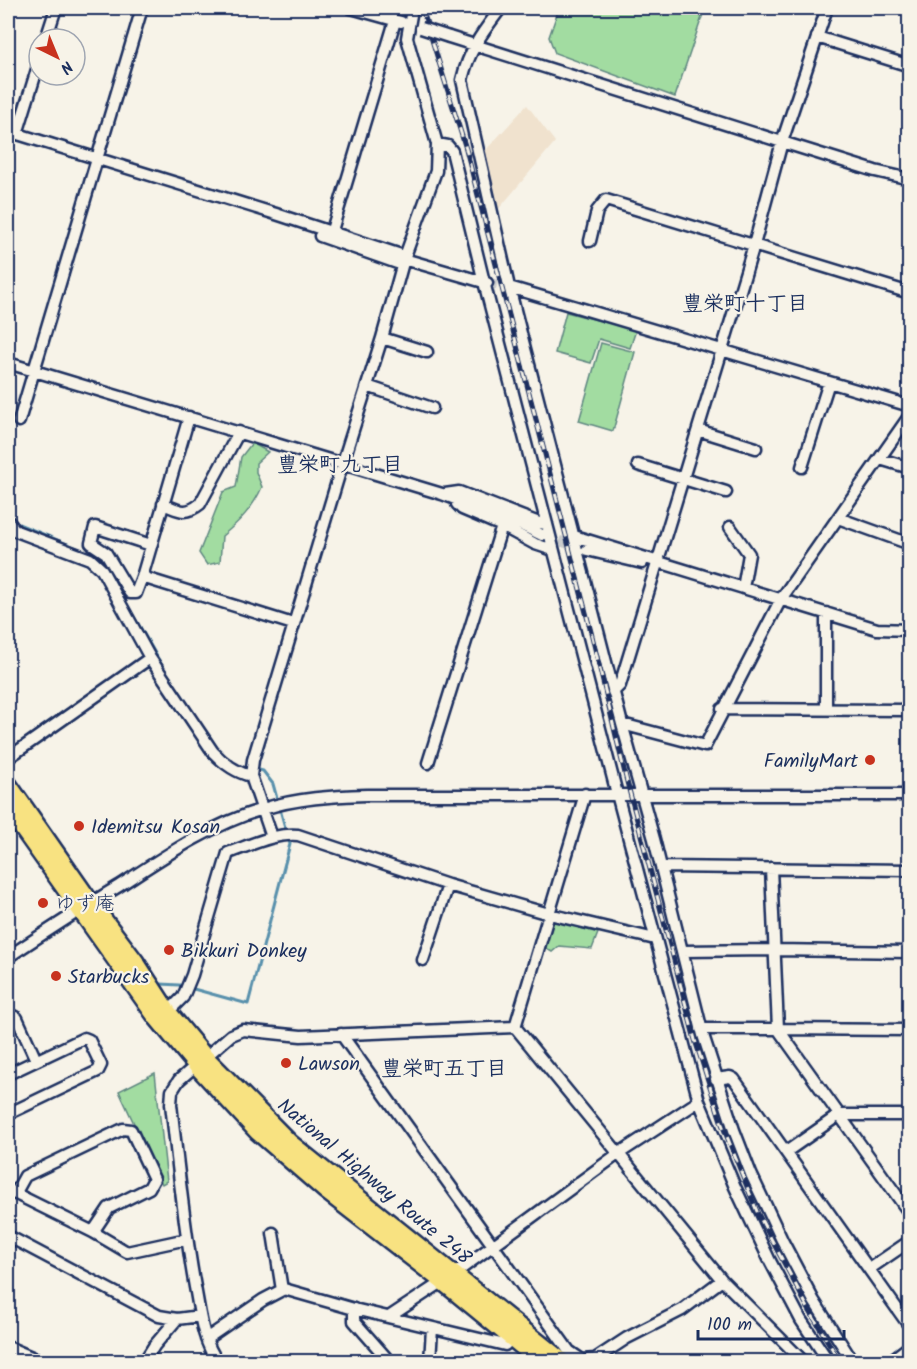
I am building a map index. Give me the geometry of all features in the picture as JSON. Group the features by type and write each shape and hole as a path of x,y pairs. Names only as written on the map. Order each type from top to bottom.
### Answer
{"highway":[{"name":"National Highway Route 248","path":"8,784 157,1018 200,1061 258,1132 298,1168 448,1277 565,1358"},
{"name":"National Highway Route 248","path":"8,808 86,906 135,961 200,1061"},
{"name":"National Highway Route 248","path":"448,1277 512,1338 542,1362"}],"street":[{"path":"50,27 56,8"},
{"path":"19,421 142,8"},
{"path":"351,8 875,171 909,179"},
{"path":"272,837 264,808 251,776 254,760 404,259 436,171 437,144 407,38 411,15 409,8"},
{"path":"501,8 474,45 465,65 462,80 509,287 613,692 716,1079 751,1174 782,1240 814,1301 853,1362"},
{"path":"613,692 620,685 754,244 782,142 827,8"},
{"path":"333,227 394,21"},
{"path":"817,38 909,66"},
{"path":"30,87 12,133 276,214 401,255 404,259 486,282"},
{"path":"437,144 448,146 452,151 617,794 699,1101 768,1258 801,1320 829,1362"},
{"path":"590,241 597,211 606,200 909,293"},
{"path":"509,287 909,406"},
{"path":"382,338 427,352"},
{"path":"8,363 447,496 509,519 542,536"},
{"path":"802,467 829,382"},
{"path":"367,386 432,408"},
{"path":"622,724 705,747 781,599 909,416"},
{"path":"151,545 94,527 91,543 106,553 129,592 136,592 142,578 189,417"},
{"path":"698,430 756,448"},
{"path":"163,504 185,512 192,511 200,504 239,432"},
{"path":"880,459 909,468"},
{"path":"638,465 726,492"},
{"path":"447,496 459,492 547,524"},
{"path":"447,496 462,508 535,544 554,550"},
{"path":"838,518 909,544"},
{"path":"8,521 16,531 90,559 102,570 150,658 213,752 222,762 238,772 251,776"},
{"path":"428,763 501,526"},
{"path":"730,527 749,554 743,588"},
{"path":"574,536 877,629 909,630"},
{"path":"587,550 644,563 658,562"},
{"path":"142,578 293,624"},
{"path":"826,613 826,710"},
{"path":"8,758 150,658"},
{"path":"723,709 909,710"},
{"path":"515,1028 585,794"},
{"path":"8,957 205,832 264,808 334,796 909,795"},
{"path":"168,1012 183,997 192,975 228,853 287,834 298,835 448,885 549,914 655,939"},
{"path":"661,867 909,870"},
{"path":"771,868 778,1029 909,1214"},
{"path":"423,960 448,885"},
{"path":"682,951 909,952"},
{"path":"8,1018 13,1016 17,1018 36,1060"},
{"path":"218,1362 206,1339 200,1316 187,1239 171,1104 172,1091 179,1080 231,1035 243,1030 301,1036 515,1028"},
{"path":"515,1028 722,1280 804,1362"},
{"path":"701,1029 909,1030"},
{"path":"341,1034 492,1245 565,1358 595,1359 627,1338 682,1310 722,1280"},
{"path":"8,1074 84,1038 89,1040 101,1065 98,1071 8,1114"},
{"path":"716,1079 730,1077 734,1079 909,1327"},
{"path":"389,1317 618,1155 699,1101"},
{"path":"786,1152 839,1114 909,1115"},
{"path":"93,1232 109,1208 149,1188 153,1179 131,1130 123,1129 25,1176 11,1192 93,1232 127,1252 187,1239"},
{"path":"273,1233 283,1290"},
{"path":"8,1236 159,1316 177,1319 200,1316"},
{"path":"869,1269 909,1241"},
{"path":"206,1339 263,1300 283,1290 505,1345 512,1338"},
{"path":"354,1309 354,1321 390,1362"},
{"path":"144,1362 154,1346 177,1319"},
{"path":"430,1362 432,1328"},
{"path":"889,1362 909,1346"},
{"path":"8,1347 43,1362"}],"shaded area":[{"path":"527,105 555,142 497,211 485,151"}],"green space":[{"path":"559,8 705,8 675,97 555,53 549,37"},
{"path":"566,312 636,330 630,348 599,339 591,363 555,353"},
{"path":"601,343 635,352 613,431 579,421"},
{"path":"252,443 268,452 256,463 256,472 262,487 245,514 222,536 220,562 207,565 199,553 223,492 236,487 241,457"},
{"path":"553,920 598,933 592,949 559,946 552,952 545,948"},
{"path":"155,1073 167,1181 162,1184 119,1091"}],"waterway":[{"path":"16,523 96,556 101,563"},
{"path":"113,580 168,676"},
{"path":"255,769 263,771 273,784 286,831"},
{"path":"161,984 179,985 248,1004 290,844 288,838"}],"tunnel":[{"path":"487,283 509,287"},
{"path":"545,536 584,549"}],"railway":[{"path":"422,8 466,149 695,1040 722,1124 758,1214 808,1308 840,1362"}],"place":[{"name":"FamilyMart","path":"870,760"},
{"name":"Idemitsu Kosan","path":"79,826"},
{"name":"ゆず庵","path":"43,903"},
{"name":"Bikkuri Donkey","path":"169,950"},
{"name":"Starbucks","path":"56,976"},
{"name":"Lawson","path":"286,1063"}],"district":[{"name":"豊栄町十丁目","path":"745,303"},
{"name":"豊栄町九丁目","path":"340,464"},
{"name":"豊栄町五丁目","path":"444,1068"}]}
